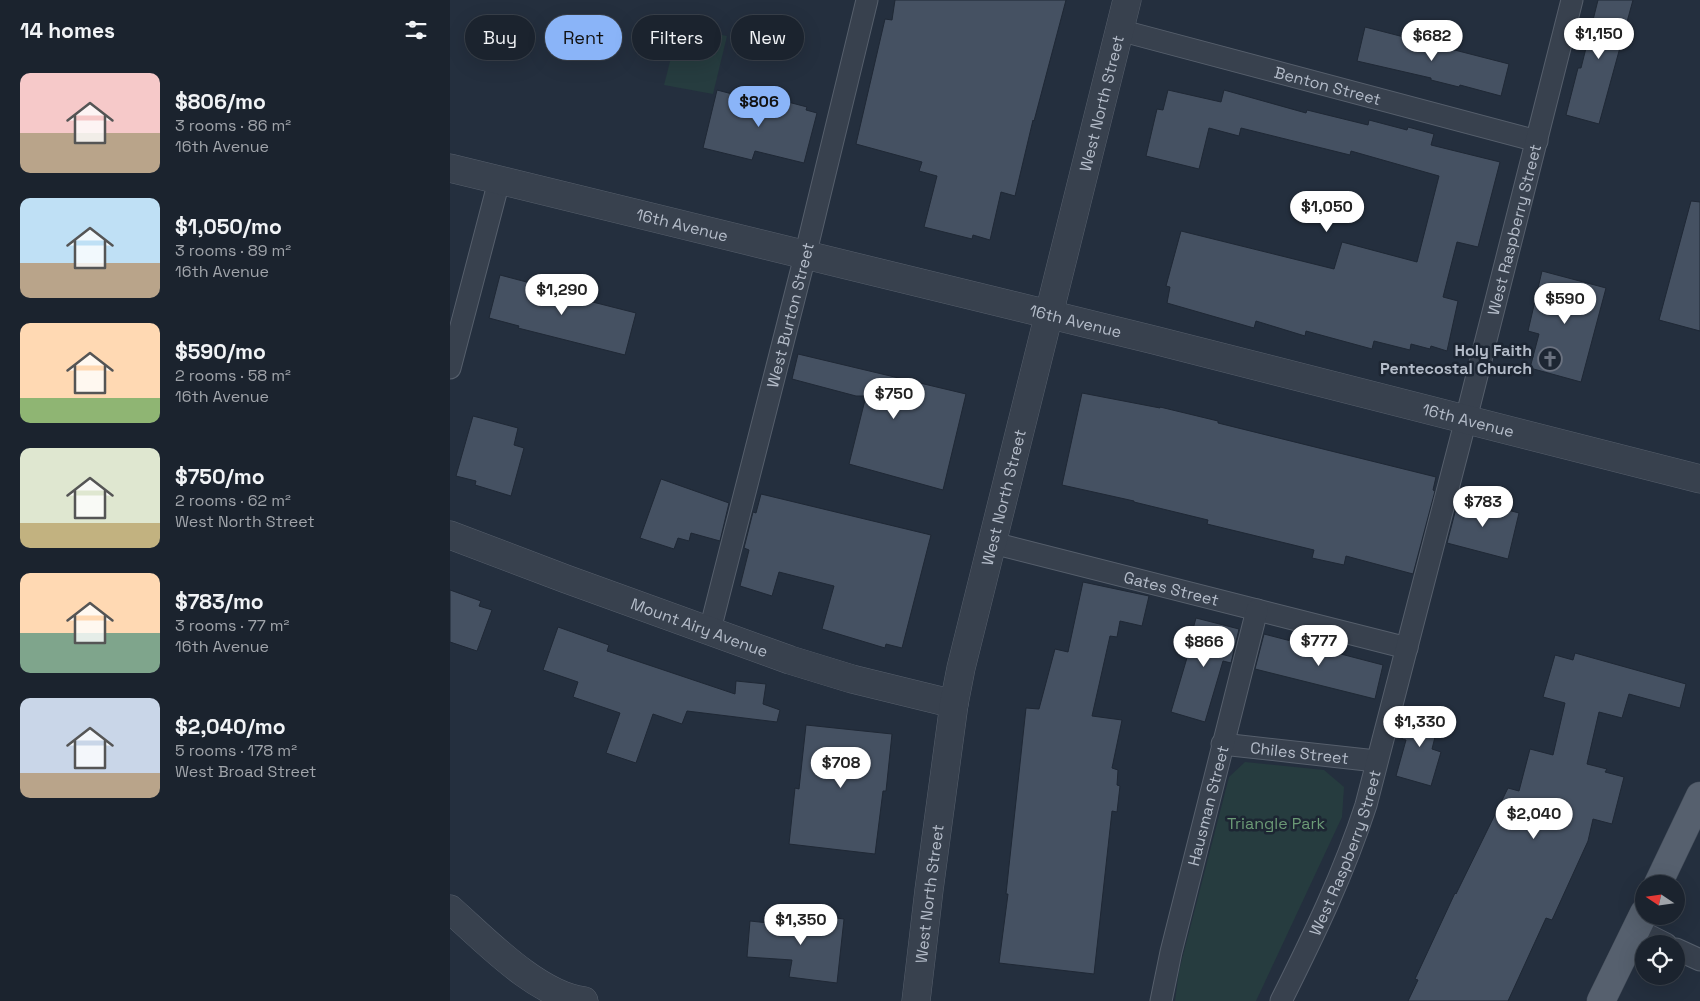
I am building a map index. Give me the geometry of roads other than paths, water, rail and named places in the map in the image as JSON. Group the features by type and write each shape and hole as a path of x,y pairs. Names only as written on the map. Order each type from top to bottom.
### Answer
{"main road":[{"path":"1662,875 1700,796"},
{"path":"1601,1001 1638,925"}],"street":[{"name":"West North Street","path":"916,1001 954,704 961,668 1127,0"},
{"name":"16th Avenue","path":"450,168 1049,314 1700,479"},
{"name":"Mount Airy Avenue","path":"450,535 790,660 843,676 954,704"},
{"path":"450,909 529,978 560,994 584,1001"}],"lane":[{"name":"West Burton Street","path":"710,630 805,256 867,0"},
{"name":"West Raspberry Street","path":"1281,1001 1332,896 1352,848 1366,805 1572,0"},
{"name":"Benton Street","path":"1119,30 1537,141"},
{"path":"450,368 500,181"},
{"name":"Gates Street","path":"992,543 1407,648"},
{"name":"Hausman Street","path":"1161,1001 1170,952 1257,610"},
{"name":"Chiles Street","path":"1222,744 1376,762"},
{"path":"1645,925 1656,935"},
{"path":"1685,953 1700,960"},
{"path":"529,978 547,1001"}],"place":[{"name":"Holy Faith Pentecostal Church","path":"1550,359"}],"park label":[{"name":"Triangle Park","path":"1276,823"}]}
